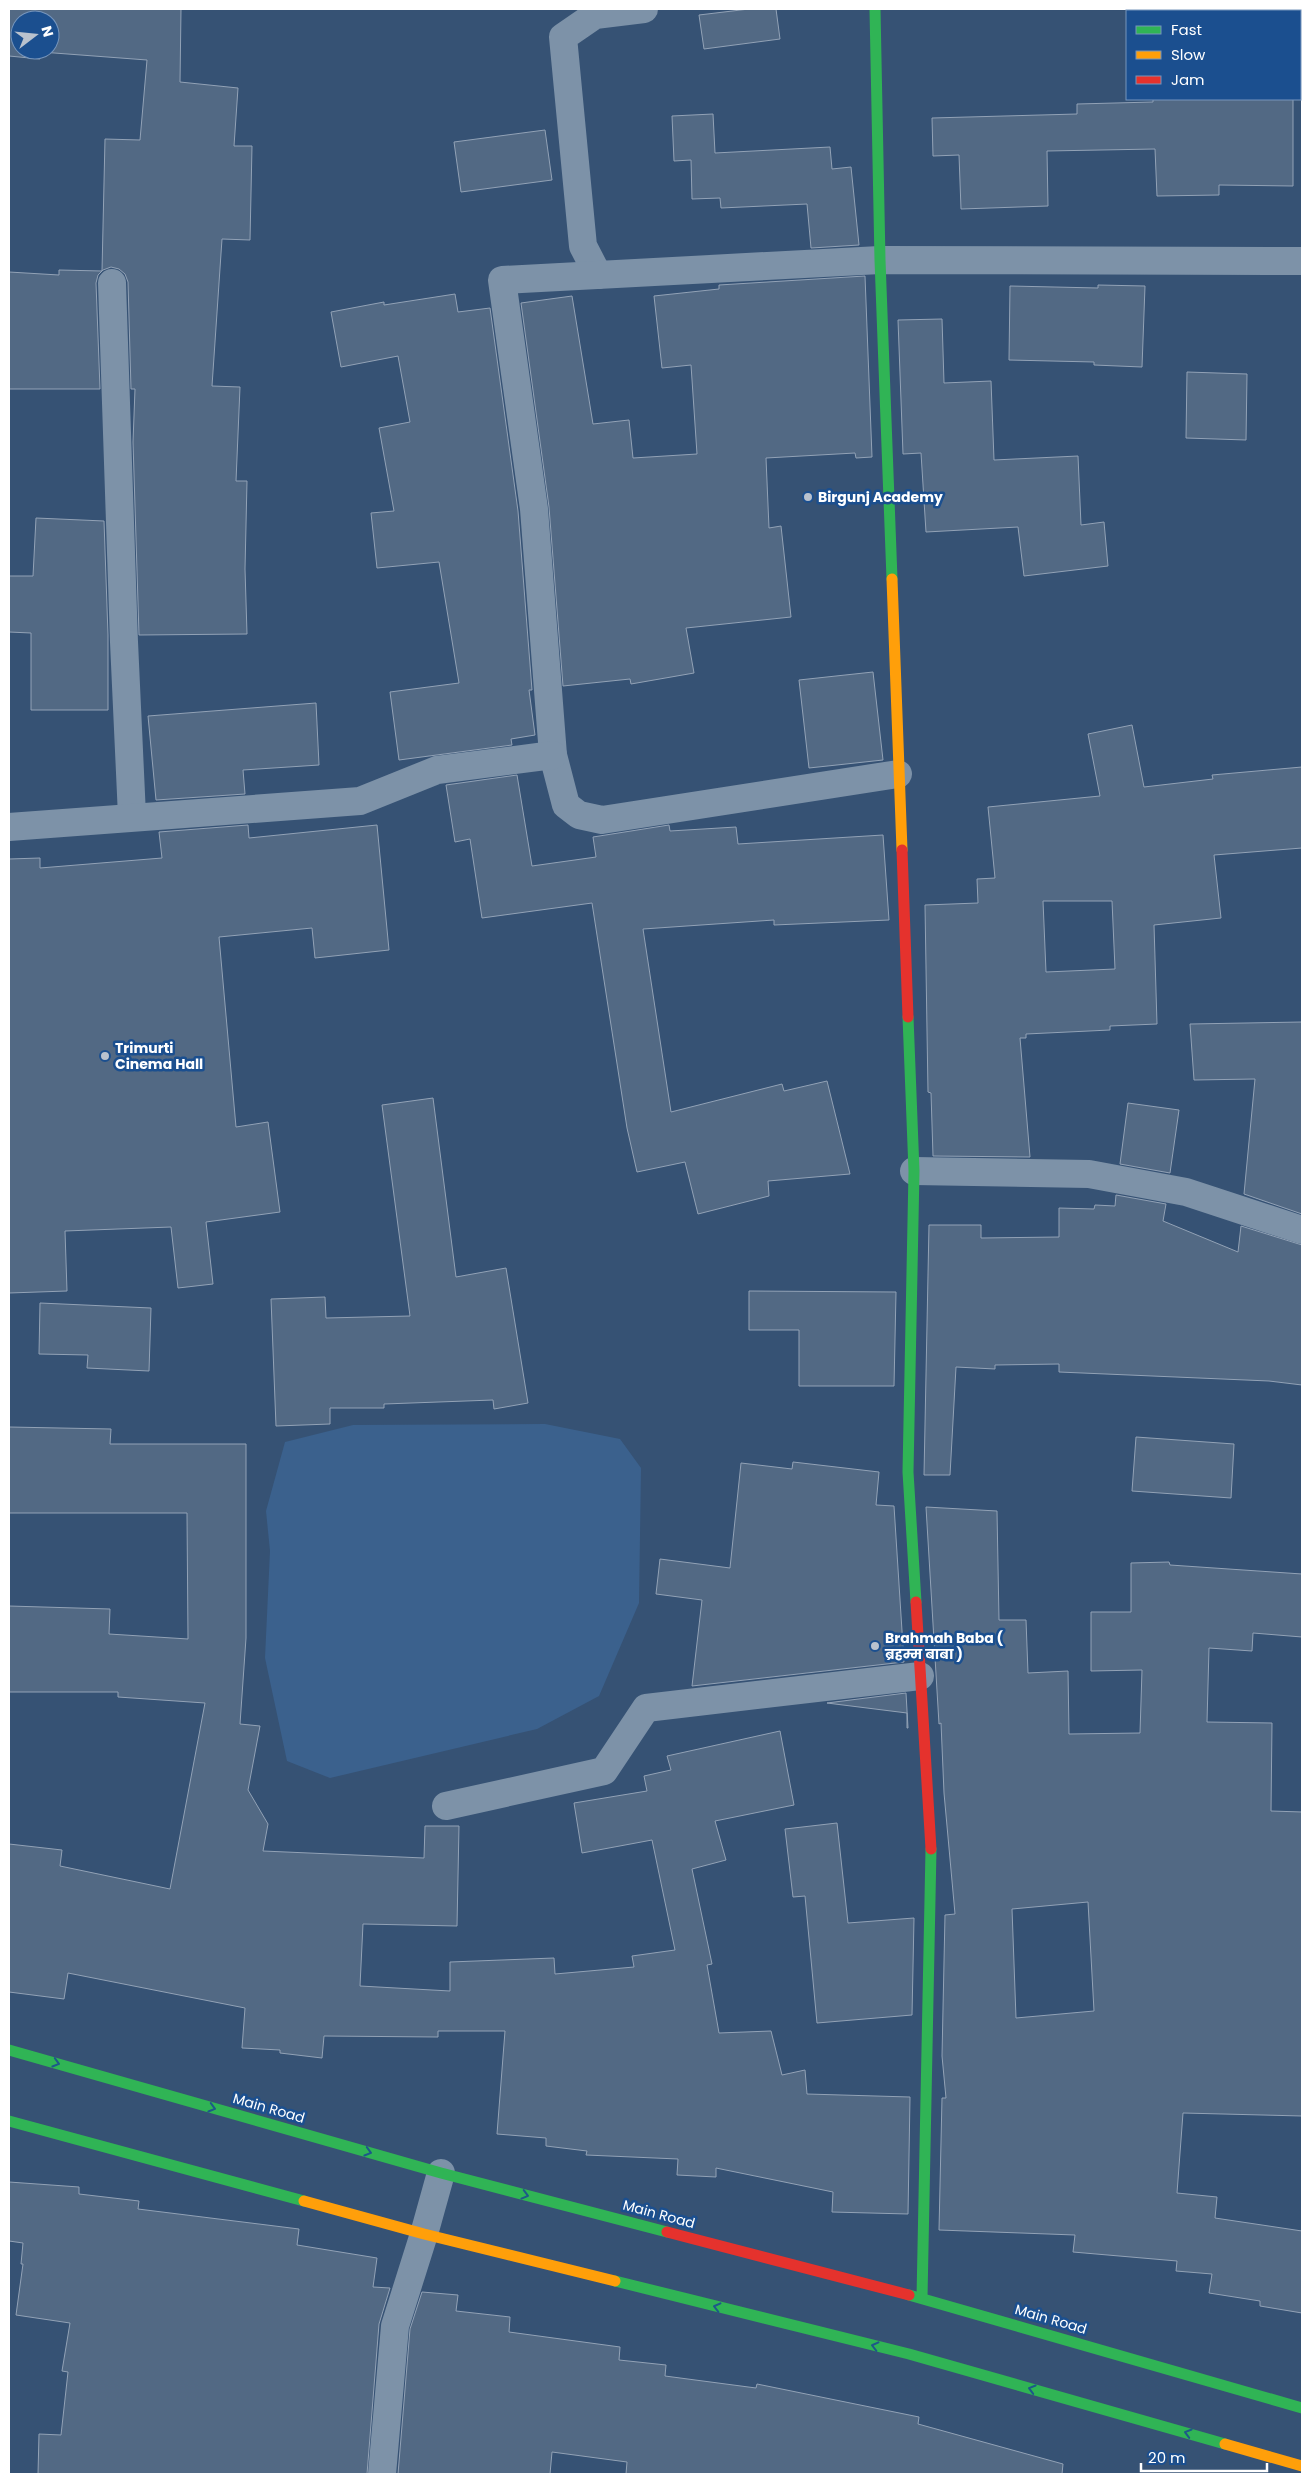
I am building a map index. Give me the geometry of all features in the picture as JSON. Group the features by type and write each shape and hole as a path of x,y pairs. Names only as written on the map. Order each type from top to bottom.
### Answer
{"main road":[{"path":"875,9 880,260 914,1171 908,1472 931,1840 922,2298"},
{"name":"Main Road","path":"9,2050 441,2173 922,2298 1302,2408"},
{"path":"9,2121 424,2234 909,2354 1302,2466"}],"street":[{"path":"598,275 583,246 563,37 595,15 644,9"},
{"path":"898,774 602,820 579,815 566,805 553,755 534,509 502,280 880,260 1302,262"},
{"path":"112,283 132,816"},
{"path":"9,827 132,816 360,801 437,770 553,755"},
{"path":"914,1171 1089,1174 1186,1192 1302,1230"},
{"path":"446,1806 604,1770 646,1708 920,1676"},
{"path":"382,2474 395,2326 441,2173"}],"water":[{"path":"545,1424 620,1439 641,1468 639,1603 599,1696 537,1729 330,1778 287,1761 265,1658 270,1551 266,1511 285,1442 353,1425"}],"building":[{"path":"9,9 181,9 180,82 238,88 234,146 252,146 250,240 222,239 212,386 240,387 236,481 247,481 245,569 247,634 139,635 133,442 135,389 131,389 128,282 125,274 119,269 111,267 102,271 105,139 140,140 147,60 60,53 60,10 10,10 10,56"},
{"path":"749,9 776,9 780,39 704,49 699,15"},
{"path":"1153,100 1293,100 1293,186 1219,185 1219,195 1157,196 1155,149 1047,151 1048,206 961,209 959,155 933,156 932,118 1077,114 1077,104 1153,102"},
{"path":"713,114 715,153 830,147 832,169 851,167 859,245 811,248 807,204 721,208 720,198 692,199 691,160 674,161 672,116"},
{"path":"545,130 552,180 461,192 454,142"},
{"path":"59,270 102,271 98,275 96,283 100,389 9,389 9,272 59,275"},
{"path":"865,276 872,457 856,458 855,453 766,458 769,528 781,526 791,617 686,628 694,673 631,684 630,679 563,686 549,507 521,303 572,296 593,424 629,420 633,458 697,454 691,365 662,368 654,296 719,289 719,285"},
{"path":"1098,285 1145,286 1142,367 1094,365 1094,362 1009,360 1010,286 1098,288"},
{"path":"455,294 458,312 490,308 518,511 532,690 529,690 535,735 511,739 512,745 399,760 390,692 459,683 439,562 377,568 371,513 394,511 379,428 410,422 398,356 341,367 331,312 384,302 384,305"},
{"path":"942,319 944,383 991,381 994,460 1078,456 1081,525 1104,522 1108,566 1024,576 1018,527 926,532 921,453 903,454 898,320"},
{"path":"1187,372 1247,374 1246,440 1186,438"},
{"path":"36,518 104,521 108,635 108,710 31,710 31,633 9,632 9,576 33,576"},
{"path":"873,672 883,760 809,768 799,680"},
{"path":"316,703 319,765 243,770 245,794 156,800 148,716"},
{"path":"1132,725 1144,787 1213,779 1212,775 1302,767 1302,848 1214,855 1221,918 1154,925 1157,1024 1110,1026 1110,1030 1026,1034 1026,1038 1020,1038 1030,1157 933,1156 931,1093 928,1092 925,905 978,903 977,879 995,878 988,807 1100,796 1088,734","holes":["1043,901 1112,901 1115,969 1046,972"]},
{"path":"517,775 532,866 596,857 593,837 669,825 670,831 736,827 738,844 883,835 889,920 774,925 774,920 643,929 671,1112 782,1084 784,1091 827,1081 850,1174 768,1181 769,1196 698,1214 685,1162 637,1172 627,1128 592,903 482,918 470,839 455,842 446,785"},
{"path":"248,825 249,838 377,825 389,950 315,958 312,928 219,937 236,1127 268,1122 280,1212 206,1222 213,1284 178,1288 171,1227 65,1231 67,1291 9,1293 9,859 40,858 40,868 162,858 159,832"},
{"path":"1302,1022 1302,1214 1244,1194 1255,1079 1194,1080 1190,1024"},
{"path":"433,1098 456,1277 506,1268 528,1403 494,1409 493,1400 384,1404 384,1408 330,1408 330,1424 276,1426 271,1299 325,1297 326,1318 410,1316 382,1105"},
{"path":"1128,1103 1179,1110 1170,1173 1120,1164"},
{"path":"1116,1195 1166,1204 1163,1221 1238,1252 1241,1226 1302,1245 1302,1385 1269,1381 1059,1372 1059,1364 995,1365 995,1369 956,1367 950,1475 924,1475 929,1225 981,1225 981,1238 1059,1237 1059,1208 1094,1209 1095,1205 1115,1206"},
{"path":"749,1291 896,1292 894,1386 799,1386 799,1330 749,1330"},
{"path":"40,1303 151,1308 149,1371 87,1368 88,1355 39,1354"},
{"path":"9,1427 111,1429 110,1444 246,1444 246,1638 240,1724 260,1726 248,1790 268,1824 263,1851 424,1858 425,1826 459,1826 457,1926 363,1924 360,1986 450,1991 450,1962 554,1958 555,1974 634,1967 632,1956 675,1950 652,1840 582,1853 574,1803 647,1791 644,1776 671,1770 667,1756 780,1731 794,1805 715,1821 726,1860 692,1869 712,1964 707,1965 719,2033 771,2031 782,2075 805,2070 807,2094 910,2097 908,2214 832,2212 833,2192 716,2168 716,2177 677,2175 678,2159 586,2155 587,2151 546,2146 546,2138 497,2134 505,2031 438,2031 438,2037 324,2036 322,2058 280,2053 280,2050 242,2048 245,2008 68,1973 64,1999 9,1992 9,1844 62,1850 60,1866 170,1889 205,1703 118,1697 118,1692 9,1692 9,1606 110,1609 109,1634 188,1639 187,1513 9,1513"},
{"path":"1136,1437 1234,1444 1231,1498 1132,1491"},
{"path":"793,1462 879,1472 876,1505 894,1506 904,1662 692,1686 702,1600 656,1594 660,1559 730,1568 741,1463 792,1469"},
{"path":"926,1507 997,1511 999,1620 1026,1620 1028,1673 1068,1671 1069,1734 1140,1733 1142,1670 1091,1671 1091,1612 1131,1612 1131,1563 1169,1562 1170,1565 1302,1574 1302,1637 1253,1633 1252,1651 1209,1648 1207,1722 1272,1723 1271,1811 1302,1812 1302,2116 1183,2113 1177,2193 1217,2197 1215,2218 1302,2231 1302,2313 1260,2306 1260,2301 1209,2293 1212,2274 1176,2271 1177,2261 1073,2252 1075,2235 939,2230 942,2098 946,2098 942,2056 945,1915 955,1914 944,1793 941,1723 939,1724","holes":["1088,1902 1094,2011 1016,2018 1012,1909"]},
{"path":"906,1693 908,1728 907,1713 827,1703"},
{"path":"837,1823 848,1923 914,1918 912,2015 817,2023 805,1896 793,1897 785,1829"},
{"path":"9,2182 79,2187 79,2194 139,2201 138,2209 299,2229 297,2245 377,2258 373,2287 390,2288 379,2324 367,2474 38,2474 39,2434 61,2435 68,2372 62,2371 70,2323 16,2315 23,2264 21,2264 23,2243 9,2241"},
{"path":"422,2292 458,2295 456,2311 510,2317 509,2332 620,2347 619,2360 666,2365 665,2376 756,2388 757,2384 919,2417 918,2424 1063,2464 1062,2474 626,2474 627,2462 552,2452 550,2474 398,2474 410,2329"}],"traffic: fast":[{"path":"875,9 880,260 892,579"},
{"path":"908,1017 914,1171 908,1472 916,1602"},
{"path":"922,2298 931,1849"},
{"path":"9,2050 441,2173 667,2232"},
{"path":"9,2121 304,2201"},
{"path":"615,2281 909,2354 1225,2444"},
{"path":"909,2295 1302,2408"}],"traffic: slow":[{"path":"892,579 902,850"},
{"path":"304,2201 424,2234 615,2281"},
{"path":"1225,2444 1302,2466"}],"traffic: jam":[{"path":"902,850 908,1017"},
{"path":"916,1602 931,1849"},
{"path":"667,2232 909,2295"}],"place":[{"name":"Birgunj Academy","path":"808,497"},
{"name":"Trimurti Cinema Hall","path":"105,1056"},
{"name":"Brahmah Baba ( ब्रहम्म बाबा )","path":"875,1646"}]}
